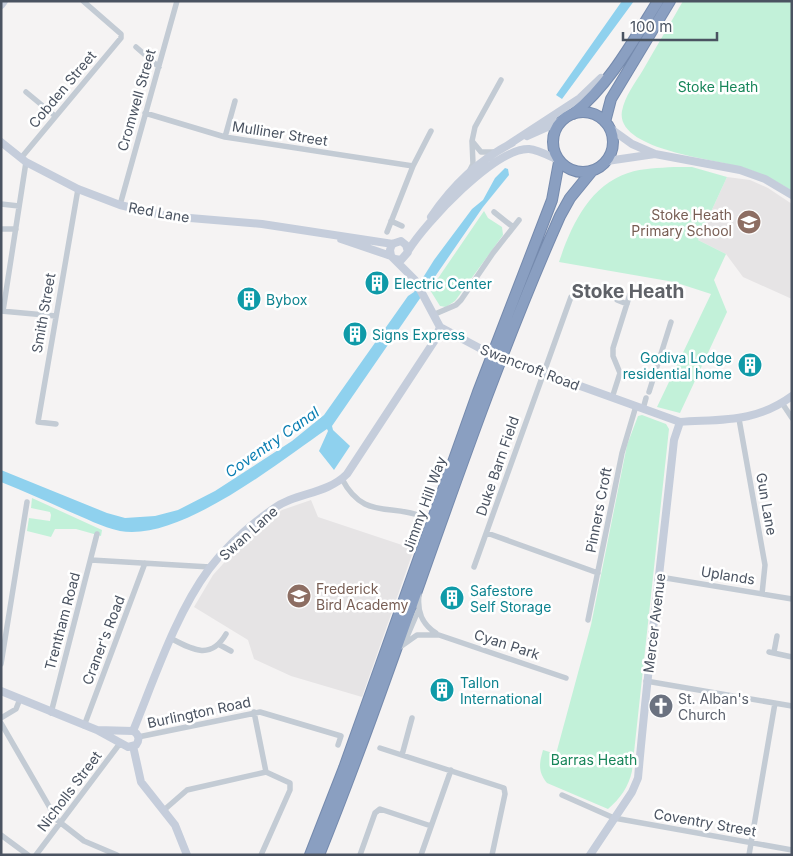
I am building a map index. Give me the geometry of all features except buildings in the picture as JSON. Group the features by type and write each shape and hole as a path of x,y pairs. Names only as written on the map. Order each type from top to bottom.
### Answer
{"highway":[{"path":"658,1 608,78 594,96 556,128 553,138 554,150 559,161 577,172 592,171 607,161 613,145 608,126 607,111 611,99 670,1"},
{"path":"571,115 592,114 608,126"},
{"name":"Jimmy Hill Way","path":"310,855 360,722 478,392 552,200 559,161"},
{"name":"Jimmy Hill Way","path":"319,855 397,650 505,347 560,216 592,171"}],"street":[{"path":"1,5 4,1"},
{"name":"Cobden Street","path":"23,160 56,116 122,36 83,1"},
{"name":"Cromwell Street","path":"120,205 177,1"},
{"path":"508,145 592,89 641,28"},
{"path":"136,47 158,67"},
{"path":"469,172 473,164 472,140 475,127 501,80"},
{"path":"26,92 56,116"},
{"path":"225,137 235,101"},
{"name":"Mulliner Street","path":"145,113 225,137 413,166"},
{"path":"426,225 440,204 469,172 480,163 508,145 571,115"},
{"path":"608,126 632,144 655,154 740,170 765,179 792,195"},
{"path":"387,232 413,166 431,131"},
{"path":"472,140 481,152 487,154 497,151"},
{"name":"Red Lane","path":"1,142 23,160 78,190 120,205 166,216 247,222 332,235 361,237 393,244"},
{"path":"472,154 480,163 489,163 506,155 530,149 559,161"},
{"path":"607,161 655,154"},
{"path":"393,257 401,260 426,225 477,176 506,155"},
{"path":"23,160 16,228 2,311 56,316"},
{"name":"Smith Street","path":"56,424 38,422 78,190"},
{"path":"1,204 19,206"},
{"path":"494,212 513,227"},
{"path":"435,314 456,305 461,300 519,220"},
{"path":"391,221 402,226"},
{"path":"1,229 16,228"},
{"path":"420,232 393,244 390,250 393,257 413,278 435,314 440,327"},
{"name":"Red Lane","path":"332,235 393,257"},
{"path":"401,242 406,245 413,278"},
{"path":"612,398 620,373 613,356 613,348 630,294"},
{"name":"Duke Barn Field","path":"474,567 570,297"},
{"path":"617,300 627,304"},
{"name":"Pinners Croft","path":"588,620 622,453 640,407 647,395 671,322"},
{"name":"Swancroft Road","path":"440,327 484,351 680,422"},
{"name":"Swan Lane","path":"132,733 172,639 210,567 254,524 277,505 299,496 328,488 342,479 357,460 435,340 440,327"},
{"path":"680,422 739,419 782,403 792,396"},
{"path":"782,403 792,418"},
{"name":"Gun Lane","path":"739,419 765,565 762,594"},
{"name":"Mercer Avenue","path":"590,855 638,778 646,681 660,577 674,440 680,422"},
{"path":"342,479 358,500 370,507 421,516"},
{"path":"1,664 27,502"},
{"path":"487,533 598,574"},
{"name":"Trentham Road","path":"51,713 96,534"},
{"path":"91,560 210,567"},
{"name":"Craner's Road","path":"84,726 145,563"},
{"path":"397,650 410,633 419,609 422,576"},
{"name":"Uplands","path":"660,577 792,598"},
{"name":"Cyan Park","path":"419,609 425,624 439,635"},
{"path":"172,639 198,651 220,645 226,634"},
{"name":"Cyan Park","path":"404,642 422,634 439,635 566,678"},
{"path":"777,636 771,652 792,657"},
{"path":"220,645 231,651"},
{"path":"646,681 792,706"},
{"path":"1,691 133,746"},
{"path":"1,718 16,709 20,699"},
{"path":"749,855 775,703"},
{"path":"254,712 266,772"},
{"name":"Burlington Road","path":"132,733 260,712 341,736 338,746"},
{"path":"402,755 412,718"},
{"path":"1,723 60,823 84,841 117,855"},
{"path":"97,730 132,733"},
{"path":"123,743 122,736 132,733"},
{"path":"132,733 133,746 142,782 179,832 187,855"},
{"name":"Nicholls Street","path":"36,855 118,746 123,743"},
{"path":"380,748 504,788 505,794 492,855"},
{"path":"421,855 451,770"},
{"path":"164,810 187,790 266,772 290,783 290,790 261,855"},
{"name":"Coventry Street","path":"562,795 614,818 792,850"},
{"path":"360,855 375,812 380,809 431,826"},
{"path":"1,835 28,855"}],"shaded area":[{"name":"Stoke Heath Primary School","path":"727,177 750,180 768,188 792,204 792,299 743,277 726,254 698,240"},
{"name":"Frederick Bird Academy","path":"311,500 318,517 414,549 362,697 291,676 254,659 248,640 194,607 213,575 241,544 282,510"}],"green space":[{"name":"Stoke Heath","path":"683,1 792,1 792,191 767,177 747,169 669,151 649,144 634,135 624,124 623,105"},
{"path":"692,167 727,177 698,240 726,254 714,280 727,312 680,413 657,407 711,294 674,282 559,262 576,221 592,197 602,187 614,179 634,171"},
{"path":"484,211 488,218 502,227 503,235 455,301 446,307 440,306 430,290"},
{"name":"Barras Heath","path":"642,415 666,424 669,429 632,771 629,782 623,792 608,809 547,783 542,775 540,764 543,750 556,754 591,625 627,445 638,416"},
{"path":"32,498 102,530 101,536 76,529 55,529 51,537 27,531 29,518 50,521 51,515 50,512 31,508"}],"water":[{"path":"622,1 634,1 562,99 556,95"},
{"path":"505,168 508,169 509,175 483,207 332,426 333,430 350,446 334,470 319,451 328,431 327,429 228,497 171,524 144,531 120,531 107,527 1,482 1,470 107,513 125,518 155,516 178,510 215,491 292,441 324,415 408,296 414,292 434,260 472,209 483,200 495,178"}],"place":[{"name":"Stoke Heath Primary School","path":"749,222"},
{"name":"Electric Center","path":"377,283"},
{"name":"Bybox","path":"249,299"},
{"name":"Signs Express","path":"355,334"},
{"name":"Godiva Lodge residential home","path":"750,365"},
{"name":"Frederick Bird Academy","path":"299,596"},
{"name":"Safestore Self Storage","path":"452,598"},
{"name":"Tallon International","path":"442,690"},
{"name":"St. Alban's Church","path":"661,706"}],"district":[{"name":"Stoke Heath","path":"628,291"}],"water label":[{"name":"Coventry Canal","path":"272,442"}]}
